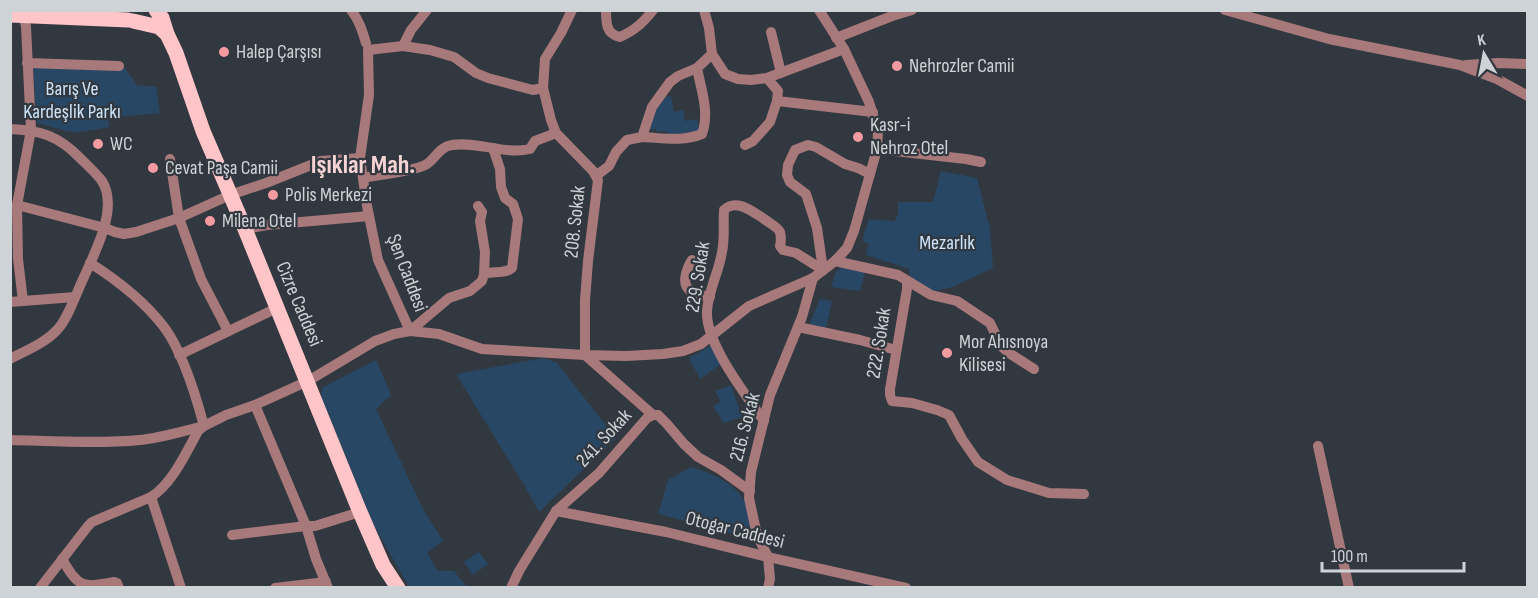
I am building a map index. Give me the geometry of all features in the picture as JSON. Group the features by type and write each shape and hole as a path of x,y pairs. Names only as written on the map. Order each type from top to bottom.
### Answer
{"main road":[{"path":"17,16 127,17 144,20 154,10"},
{"name":"Cizre Caddesi","path":"154,10 162,18 203,131 308,381 360,512 383,565 398,588"},
{"path":"127,17 159,27 167,34"}],"street":[{"name":"Şen Caddesi","path":"351,10 362,27 367,46 369,95 360,158 369,216 378,260 410,331"},
{"path":"403,46 411,30 427,10"},
{"name":"208. Sokak","path":"572,10 561,33 544,59 543,88 556,133 597,175 598,180 587,280 585,356"},
{"path":"606,10 608,30 620,38 644,22 653,10"},
{"path":"704,10 712,54 725,74 738,79 767,78 844,49"},
{"path":"10,440 140,440 204,426 308,381 375,340 410,331 439,334 482,349 585,356 683,351 701,344 748,306 813,278 835,261 847,248 854,231 877,149 878,132 873,112 844,49 819,10"},
{"path":"836,38 892,13 912,10"},
{"path":"1225,10 1329,39 1460,65 1497,80 1527,96"},
{"path":"17,16 26,27 30,130 17,205 18,259 23,300"},
{"path":"771,32 781,72"},
{"path":"367,46 403,46 430,50 454,57 476,73 488,78 533,90 543,88"},
{"path":"642,136 652,107 670,82 698,68 712,54"},
{"path":"27,63 119,66"},
{"path":"1460,65 1527,64"},
{"path":"597,175 609,166 616,152 627,140 642,136 673,140 702,134 706,112 698,68"},
{"path":"745,145 753,141 770,122 777,102 778,91 767,78"},
{"path":"777,102 873,112"},
{"path":"10,129 30,130 54,137 69,147 101,180 107,197 105,228 60,327 36,345 10,359"},
{"path":"363,178 427,164 440,150 450,145 524,150 530,149 535,141 556,133"},
{"path":"823,270 817,228 806,194 790,182 787,176 792,156 795,150 808,145 870,174"},
{"path":"484,274 510,271 513,268 518,225 513,204 505,198 501,187 500,169 493,148"},
{"path":"877,149 981,162"},
{"path":"17,205 123,234 179,218 230,195 321,161 360,158"},
{"path":"170,159 179,218 201,279 228,331"},
{"name":"229. Sokak","path":"764,421 720,352 708,321 707,311 710,297 723,252 724,210 736,205 749,209 776,227 780,233 780,246 783,250 796,253 823,270"},
{"path":"410,331 449,298 470,291 482,281 485,252 480,221 482,212 478,206"},
{"path":"245,229 369,216"},
{"path":"692,260 685,273 686,286 689,291 710,297"},
{"path":"835,261 898,275 931,295 957,301 990,323 1001,346 1034,369"},
{"path":"90,263 117,280 165,328 179,355 204,426"},
{"name":"216. Sokak","path":"768,588 770,579 768,557 756,535 749,498 751,472 770,395 798,327 813,278"},
{"name":"222. Sokak","path":"907,281 890,389 892,401 937,410 949,416 978,462 1007,480 1049,493 1084,494"},
{"path":"10,302 75,297"},
{"path":"179,355 277,308"},
{"path":"798,327 896,350"},
{"path":"585,356 653,415"},
{"path":"255,405 306,526 316,560 327,585 274,588"},
{"name":"241. Sokak","path":"511,588 555,511 599,473 647,418 653,415 658,415 698,457 750,491"},
{"path":"42,587 70,547 92,522 151,497 167,483 198,431 204,426"},
{"path":"1318,447 1349,588"},
{"path":"151,497 181,588"},
{"name":"Otogar Caddesi","path":"555,511 666,532 906,588"},
{"path":"232,535 315,526 360,512"},
{"path":"62,559 76,580 84,585 93,586 114,582 119,588"}],"green space":[{"name":"Barış Ve Kardeşlik Parkı","path":"33,68 125,68 137,85 156,87 160,113 108,118 109,127 81,132 65,131 37,123"},
{"path":"671,96 674,112 683,110 685,121 697,119 699,131 668,135 666,131 650,130 653,111 665,97"},
{"name":"Mezarlık","path":"941,171 977,178 990,229 993,268 952,287 931,292 910,280 909,269 866,255 869,244 862,241 869,219 894,221 898,215 898,202 933,202"},
{"path":"842,267 865,272 860,291 831,287 836,272"},
{"path":"820,299 832,301 826,329 809,325"},
{"path":"712,345 721,364 700,379 689,358"},
{"path":"544,358 557,363 616,438 539,512 456,374"},
{"path":"376,360 391,395 376,409 423,509 443,541 427,553 438,571 454,571 467,587 409,587 372,522 321,399 322,388"},
{"path":"731,385 742,417 724,423 713,406 721,402 715,391"},
{"path":"691,467 722,480 742,496 749,511 755,540 658,514 668,480"},
{"path":"479,552 488,564 473,575 464,562"}],"place":[{"name":"Halep Çarşısı","path":"224,52"},
{"name":"Nehrozler Camii","path":"897,66"},
{"name":"Kasr-i Nehroz Otel","path":"858,137"},
{"name":"WC","path":"98,144"},
{"name":"Cevat Paşa Camii","path":"153,168"},
{"name":"Polis Merkezi","path":"273,195"},
{"name":"Milena Otel","path":"210,221"},
{"name":"Mor Ahısnoya Kilisesi","path":"947,353"}],"district":[{"name":"Işıklar Mah.","path":"363,165"}]}
